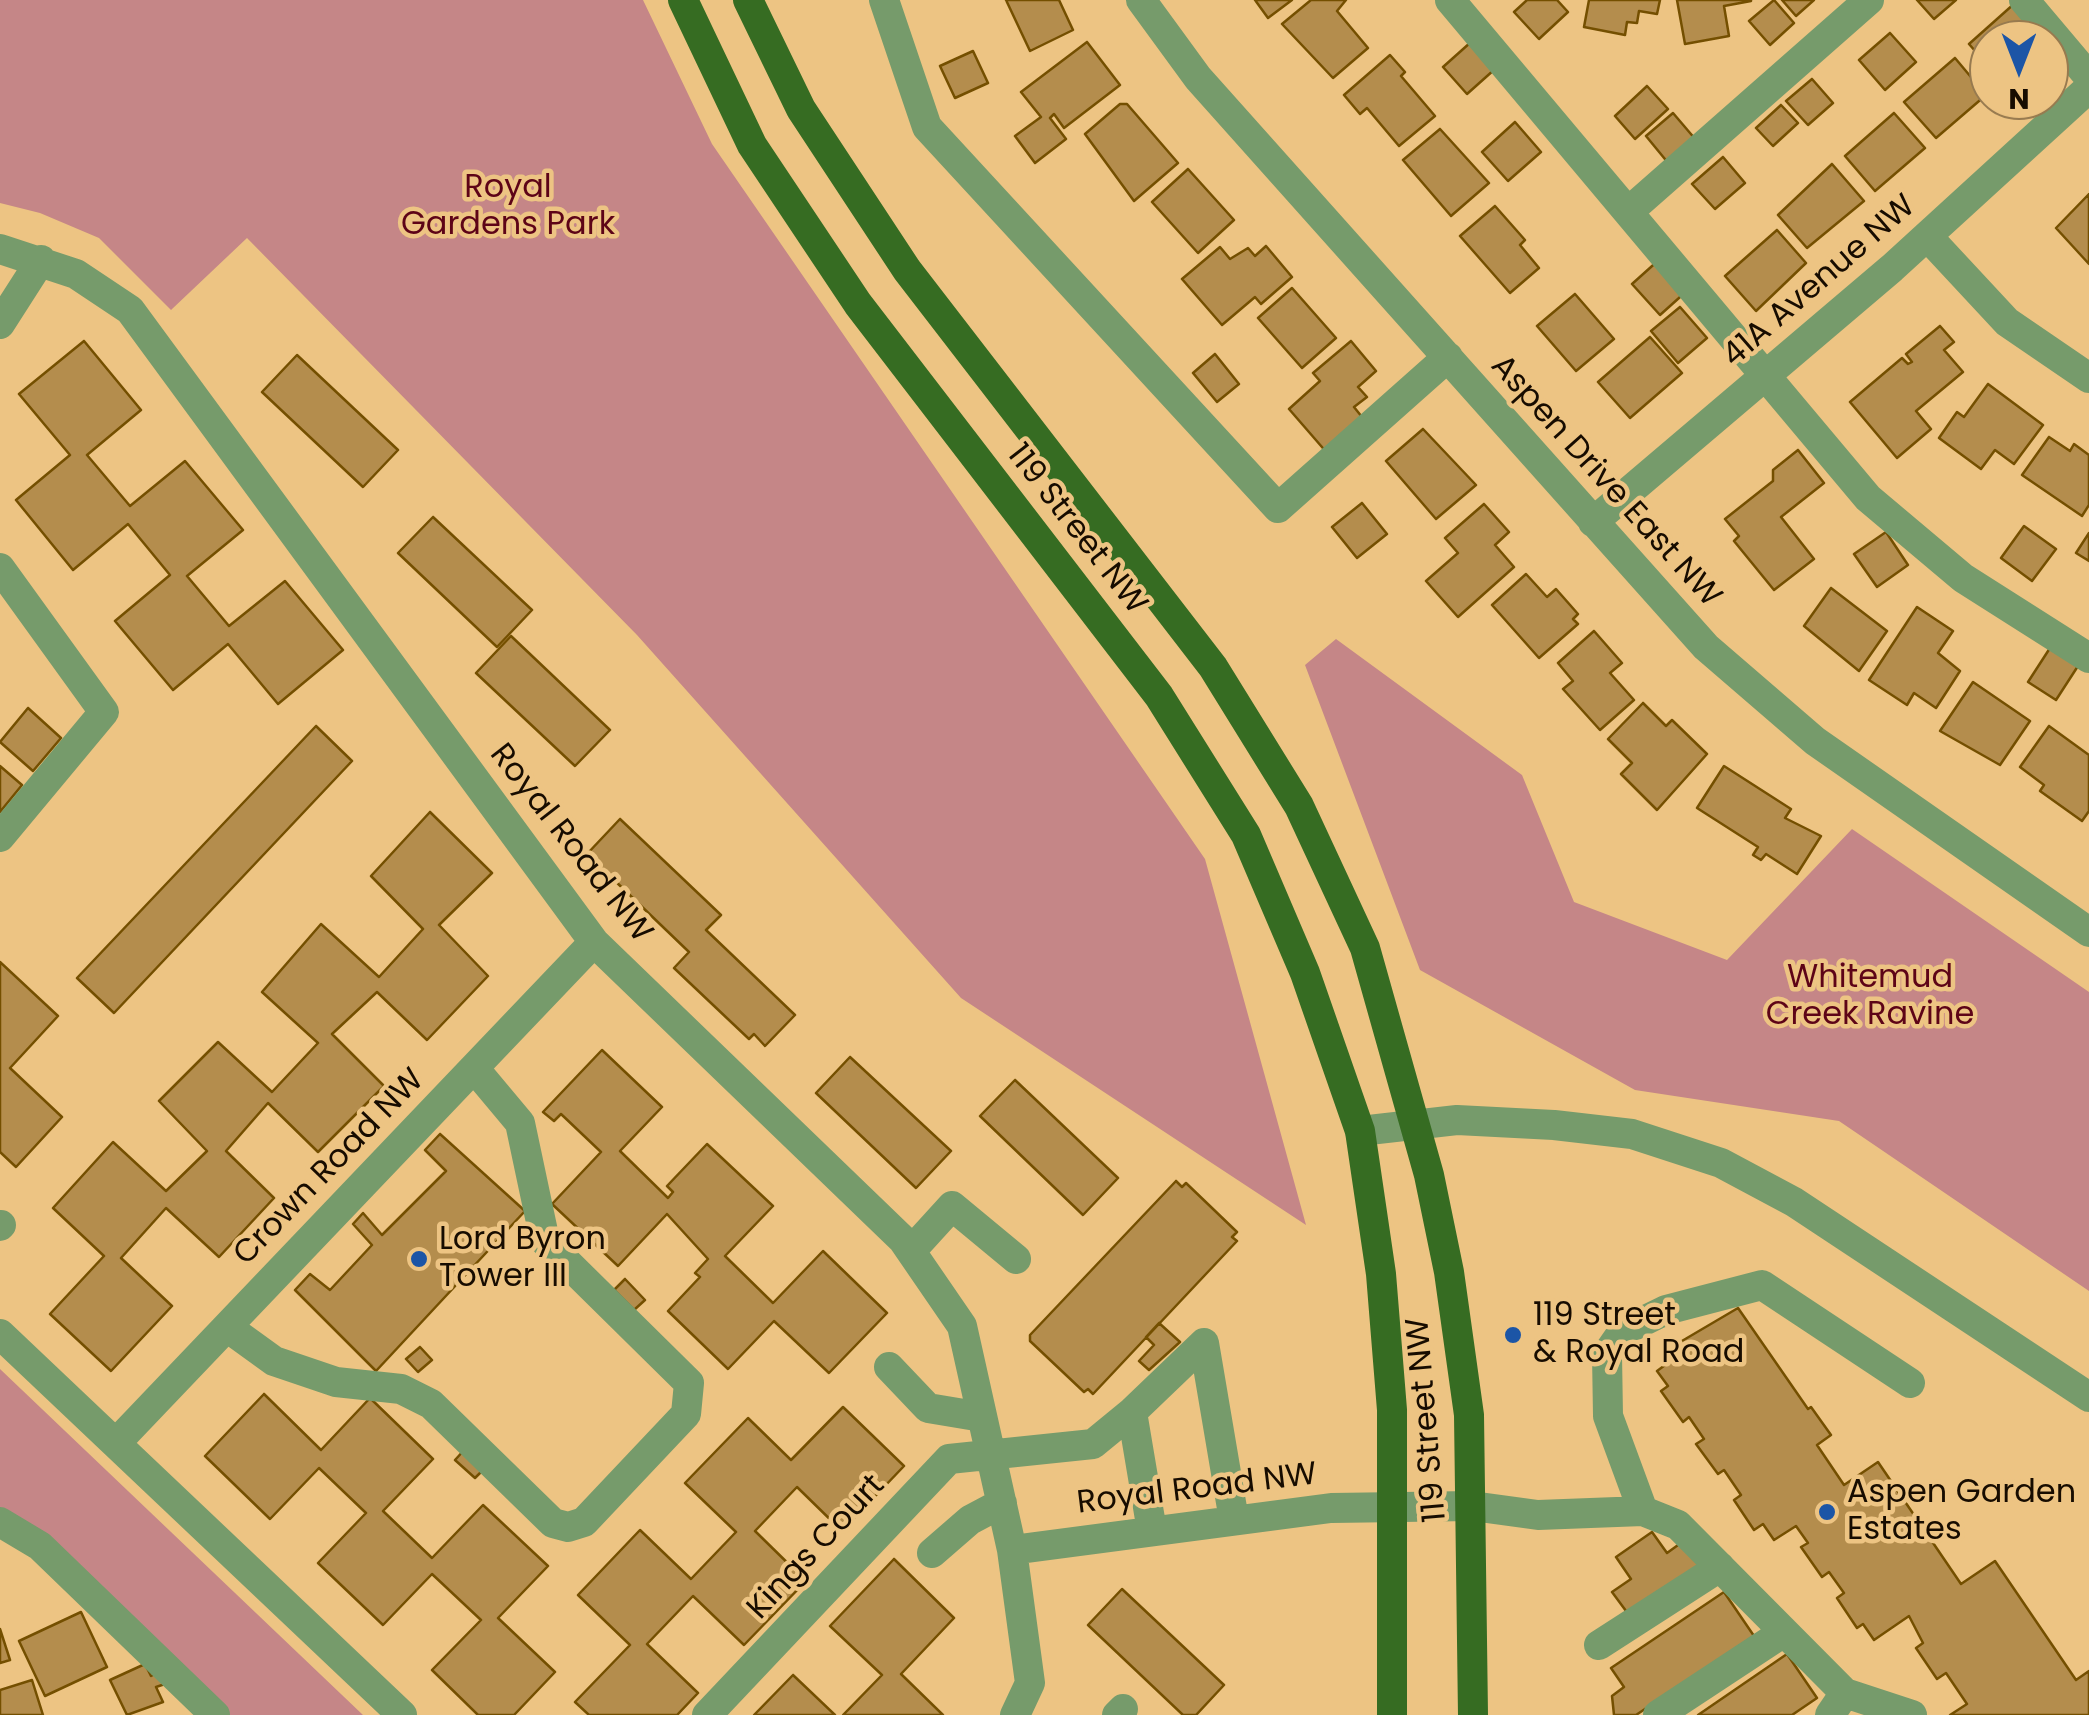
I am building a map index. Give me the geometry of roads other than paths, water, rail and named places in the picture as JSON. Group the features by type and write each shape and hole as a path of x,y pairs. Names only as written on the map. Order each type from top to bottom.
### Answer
{"main road":[{"name":"119 Street NW","path":"683,0 752,145 858,304 1158,696 1246,835 1305,974 1360,1131 1381,1274 1392,1410 1392,1715"},
{"name":"119 Street NW","path":"748,0 801,109 907,270 1213,667 1299,806 1366,948 1416,1124 1450,1272 1468,1415 1473,1715"}],"street":[{"path":"884,0 926,127 1278,508 1448,358"},
{"name":"Aspen Drive East NW","path":"1141,0 1198,78 1706,648 1763,700 2089,932"},
{"path":"1450,0 1868,498 1963,578 2089,658"},
{"path":"1628,212 1869,0"},
{"path":"2024,0 2089,77"},
{"name":"41A Avenue NW","path":"1592,522 1767,377 2089,88"},
{"path":"1927,236 2007,322 2089,378"},
{"name":"Royal Road NW","path":"0,249 41,260 103,288 130,310 594,942 911,1251 962,1326 1002,1504 1030,1683 1015,1715"},
{"path":"0,324 41,260"},
{"path":"0,568 104,712 0,837"},
{"name":"Crown Road NW","path":"117,1442 594,942"},
{"path":"227,1326 274,1362 336,1382 401,1389 430,1404 553,1523 568,1527 584,1522 686,1414 689,1383 545,1240 520,1122 474,1068"},
{"path":"1360,1131 1477,1120 1632,1134 1720,1163 1794,1202 2089,1397"},
{"path":"911,1251 952,1206 1016,1258"},
{"path":"1910,1383 1762,1285 1666,1310 1623,1332 1607,1354 1608,1416 1643,1511 1678,1525 1784,1632 1837,1704 1912,1715"},
{"path":"0,1334 402,1715"},
{"name":"Kings Court","path":"707,1715 949,1459 1093,1444 1204,1344 1234,1520"},
{"path":"888,1367 928,1408 982,1418"},
{"path":"1132,1412 1152,1531"},
{"path":"932,1554 970,1520 1002,1504"},
{"name":"Royal Road NW","path":"1012,1550 1331,1508 1472,1506 1538,1516 1643,1511"},
{"path":"0,1522 40,1546 215,1715"},
{"path":"1600,1646 1720,1567"},
{"path":"1658,1715 1784,1632"}],"place":[{"name":"Lord Byron Tower III","path":"419,1259"},
{"name":"119 Street & Royal Road","path":"1513,1335"},
{"name":"Aspen Garden Estates","path":"1827,1512"}],"park label":[{"name":"Royal Gardens Park","path":"508,208"},
{"name":"Whitemud Creek Ravine","path":"1870,998"}]}
